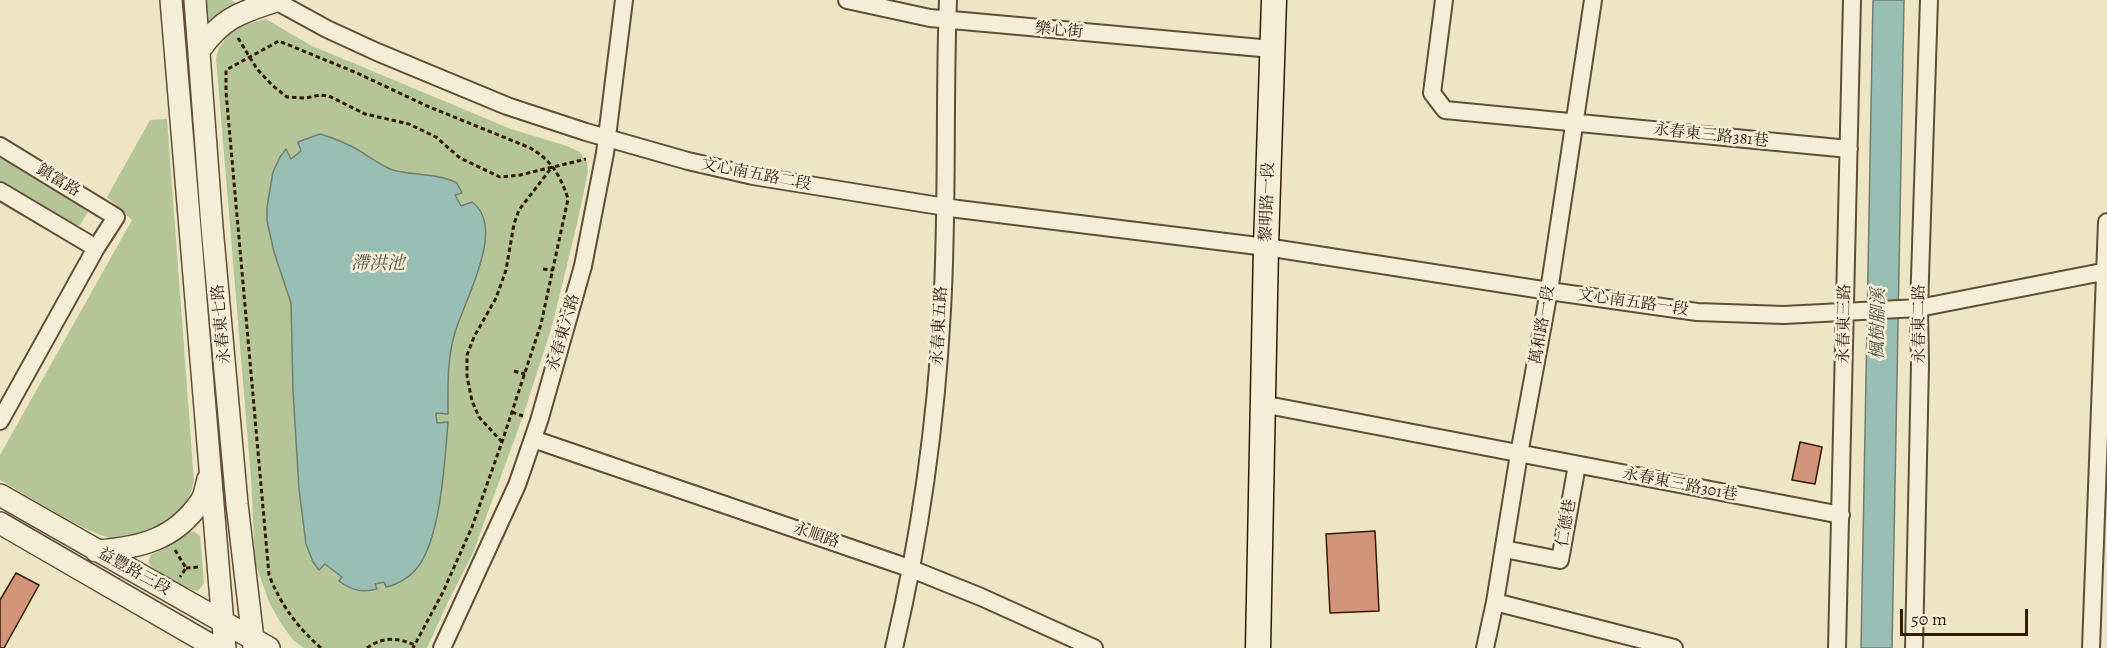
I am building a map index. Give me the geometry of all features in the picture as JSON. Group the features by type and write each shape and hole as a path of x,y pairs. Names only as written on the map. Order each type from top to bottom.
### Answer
{"main road":[{"name":"黎明路一段","path":"1258,648 1262,404 1274,0"}],"street":[{"name":"永春東七路","path":"171,0 225,648"},
{"name":"永春東七路","path":"195,0 237,504 259,645"},
{"name":"永春東六路","path":"442,648 517,485 533,439 583,266 607,138 624,0"},
{"name":"樂心街","path":"847,0 947,20 1272,49"},
{"name":"永春東五路","path":"894,648 927,469 937,378 942,298 948,0"},
{"name":"永春東三路381巷","path":"1444,0 1432,93 1445,110 1849,149"},
{"name":"萬和路一段","path":"1485,648 1549,291 1593,0"},
{"name":"永春東三路","path":"1837,648 1841,515 1853,310 1849,149 1852,0"},
{"name":"永春東二路","path":"1914,648 1920,364 1915,308 1929,0"},
{"path":"199,51 211,34 223,23 245,11 275,1"},
{"name":"文心南五路二段","path":"275,1 327,29 507,106 688,161 753,176 944,207 1266,247"},
{"name":"鎮富路","path":"0,146 116,217 96,248"},
{"path":"0,191 96,248 0,421"},
{"path":"2091,648 2103,453 2107,222"},
{"name":"文心南五路一段","path":"1266,247 1697,312 1784,315 1915,308"},
{"path":"1915,308 2107,271"},
{"path":"1262,404 1519,454"},
{"name":"永順路","path":"533,439 909,568 981,597 1094,648"},
{"name":"永春東三路301巷","path":"1519,454 1841,515"},
{"name":"仁德巷","path":"1504,549 1560,560 1577,465"},
{"path":"96,551 144,545 166,536 178,527 202,500 209,476"},
{"name":"益豐路三段","path":"0,495 222,621 259,645"},
{"name":"益豐路三段","path":"0,523 216,648"},
{"path":"1495,602 1674,648"}],"path":[{"path":"238,38 249,57 272,86 287,97 329,96 366,114 409,124 436,137 460,158 500,177 520,175 586,159"},
{"path":"321,648 301,630 286,610 269,575 226,92 226,70 279,41 543,154 563,183 568,199 541,324 472,527 443,592 414,647 397,639 388,639 367,648"},
{"path":"502,442 479,417 472,400 467,376 467,355 474,336 496,298 506,270 514,224 519,210 553,166"},
{"path":"543,269 553,270"},
{"path":"514,371 525,374"},
{"path":"512,412 523,416"},
{"path":"171,544 186,568"},
{"path":"177,581 186,568 204,566"}],"green space":[{"path":"206,0 231,0 240,5 209,24"},
{"path":"266,19 310,45 511,129 567,146 580,152 587,163 588,172 577,224 552,326 523,416 473,553 427,648 304,648 293,640 280,622 269,602 255,562 251,478 216,58 219,48 233,28"},
{"path":"167,119 194,481 184,504 166,522 144,534 119,539 109,538 78,525 0,480 0,455 132,220 107,197 150,120"},
{"path":"0,153 89,210 80,225 76,226 0,182"},
{"path":"187,531 195,532 200,536 204,583 198,591 172,580 148,563 151,555 171,544"}],"water":[{"name":"楓樹腳溪","path":"1873,0 1904,0 1892,648 1861,648"},
{"name":"滯洪池","path":"320,134 351,146 393,170 442,178 457,183 462,193 455,195 461,206 472,202 482,214 486,229 480,267 452,345 448,375 448,414 436,413 437,423 448,422 440,498 432,538 425,555 411,574 390,586 386,587 384,582 375,584 377,589 372,590 362,591 348,587 339,581 342,577 325,564 319,570 306,544 299,489 291,303 274,252 267,221 273,172 280,157 286,149 291,159 301,151 298,142"}],"building":[{"path":"1800,442 1822,447 1815,484 1792,480"},
{"path":"1375,531 1379,611 1330,613 1326,534"},
{"path":"16,573 39,585 4,648 0,648 0,600"}]}
